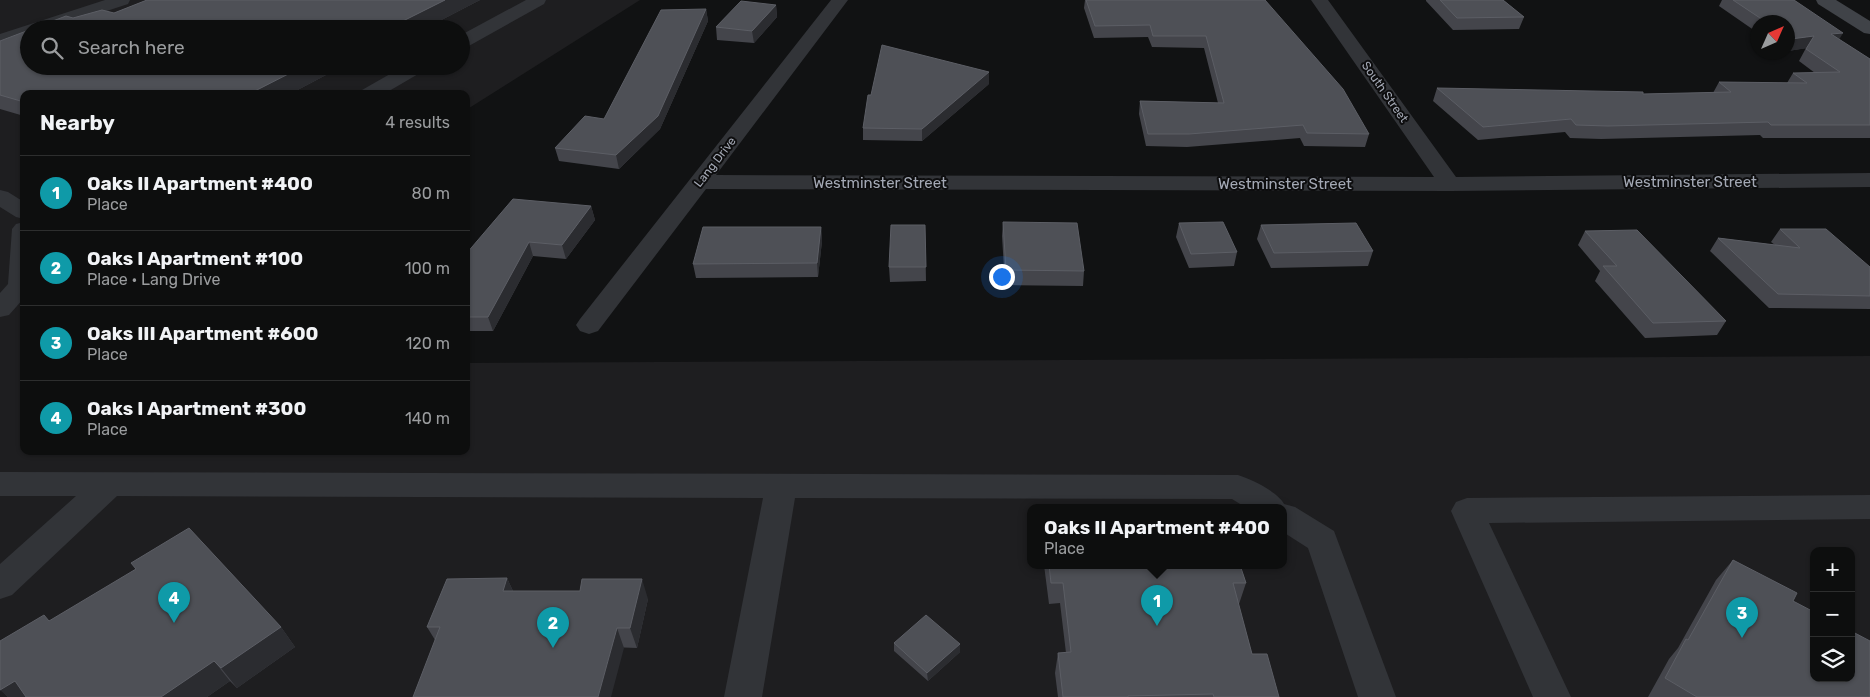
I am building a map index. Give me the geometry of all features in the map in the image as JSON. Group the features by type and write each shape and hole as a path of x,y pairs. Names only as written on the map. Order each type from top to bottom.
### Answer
{"street":[{"path":"61,20 122,0"},
{"path":"470,37 538,0"},
{"name":"Lang Drive","path":"589,325 840,0"},
{"name":"South Street","path":"1319,0 1450,184"},
{"path":"1824,0 1870,29"},
{"path":"0,40 20,33"},
{"path":"376,90 402,75"},
{"name":"Westminster Street","path":"700,182 1450,184 1870,180"},
{"path":"0,197 20,210"},
{"path":"0,309 20,286"},
{"path":"0,484 1238,487 1265,504"},
{"path":"0,585 109,485"},
{"path":"743,697 781,486"},
{"path":"1552,697 1467,511 1870,507"},
{"path":"1287,518 1322,540 1377,697"}],"shaded area":[{"path":"0,0 640,0 470,107 470,90 20,90 20,455 470,455 470,363 1870,356 1870,697 0,697"}],"building":[{"path":"147,0 445,0 405,20 56,20 66,16 73,18 102,10 114,13"},
{"path":"1086,0 1265,0 1343,89 1369,134 1307,133 1303,125 1189,134 1148,134 1140,101 1224,103 1206,36 1153,36 1150,25 1095,26"},
{"path":"1440,0 1503,0 1524,17 1457,18"},
{"path":"1733,0 1794,0 1843,33 1831,34 1870,59 1870,125 1771,125 1768,122 1608,126 1576,125 1571,119 1483,127 1437,88 1643,92 1643,94 1731,92 1719,82 1807,83 1793,73 1840,72 1806,49 1814,36 1795,38 1795,15 1756,15"},
{"path":"741,1 776,5 752,31 716,27"},
{"path":"706,9 658,116 616,155 555,148 585,116 604,119 661,10"},
{"path":"20,33 20,75 286,75 257,90 20,90 20,101 0,95 0,41"},
{"path":"882,45 989,72 922,129 863,128 868,95 871,95"},
{"path":"513,199 591,206 562,245 529,242 488,317 470,317 470,249"},
{"path":"1003,222 1077,223 1084,271 1006,270"},
{"path":"1223,222 1237,252 1191,254 1179,223"},
{"path":"1356,223 1373,251 1274,253 1261,225"},
{"path":"891,225 925,225 926,267 889,267"},
{"path":"703,227 821,227 817,263 693,264"},
{"path":"1780,229 1826,229 1870,267 1870,296 1778,294 1718,238 1800,248"},
{"path":"1637,230 1726,321 1653,323 1603,266 1617,266 1585,231"},
{"path":"189,528 281,627 221,668 214,661 161,697 26,697 15,681 0,690 0,641 44,615 49,621 136,569 131,563"},
{"path":"1733,560 1797,593 1793,601 1810,610 1810,682 1855,682 1855,633 1870,641 1870,697 1697,697 1665,678 1686,639 1688,640"},
{"path":"1049,569 1241,569 1246,583 1233,583 1252,654 1267,654 1279,697 1214,697 1213,694 1063,697 1058,653 1071,652 1063,583 1051,583"},
{"path":"507,578 503,591 580,591 582,579 642,579 630,628 617,628 598,697 413,697 440,627 427,627 447,579"},
{"path":"926,615 960,644 927,673 894,643"}],"place":[{"name":"Oaks I Apartment #300","path":"174,623"},
{"name":"Oaks II Apartment #400","path":"1157,626"},
{"name":"Oaks III Apartment #600","path":"1742,638"},
{"name":"Oaks I Apartment #100","path":"553,648"}]}
